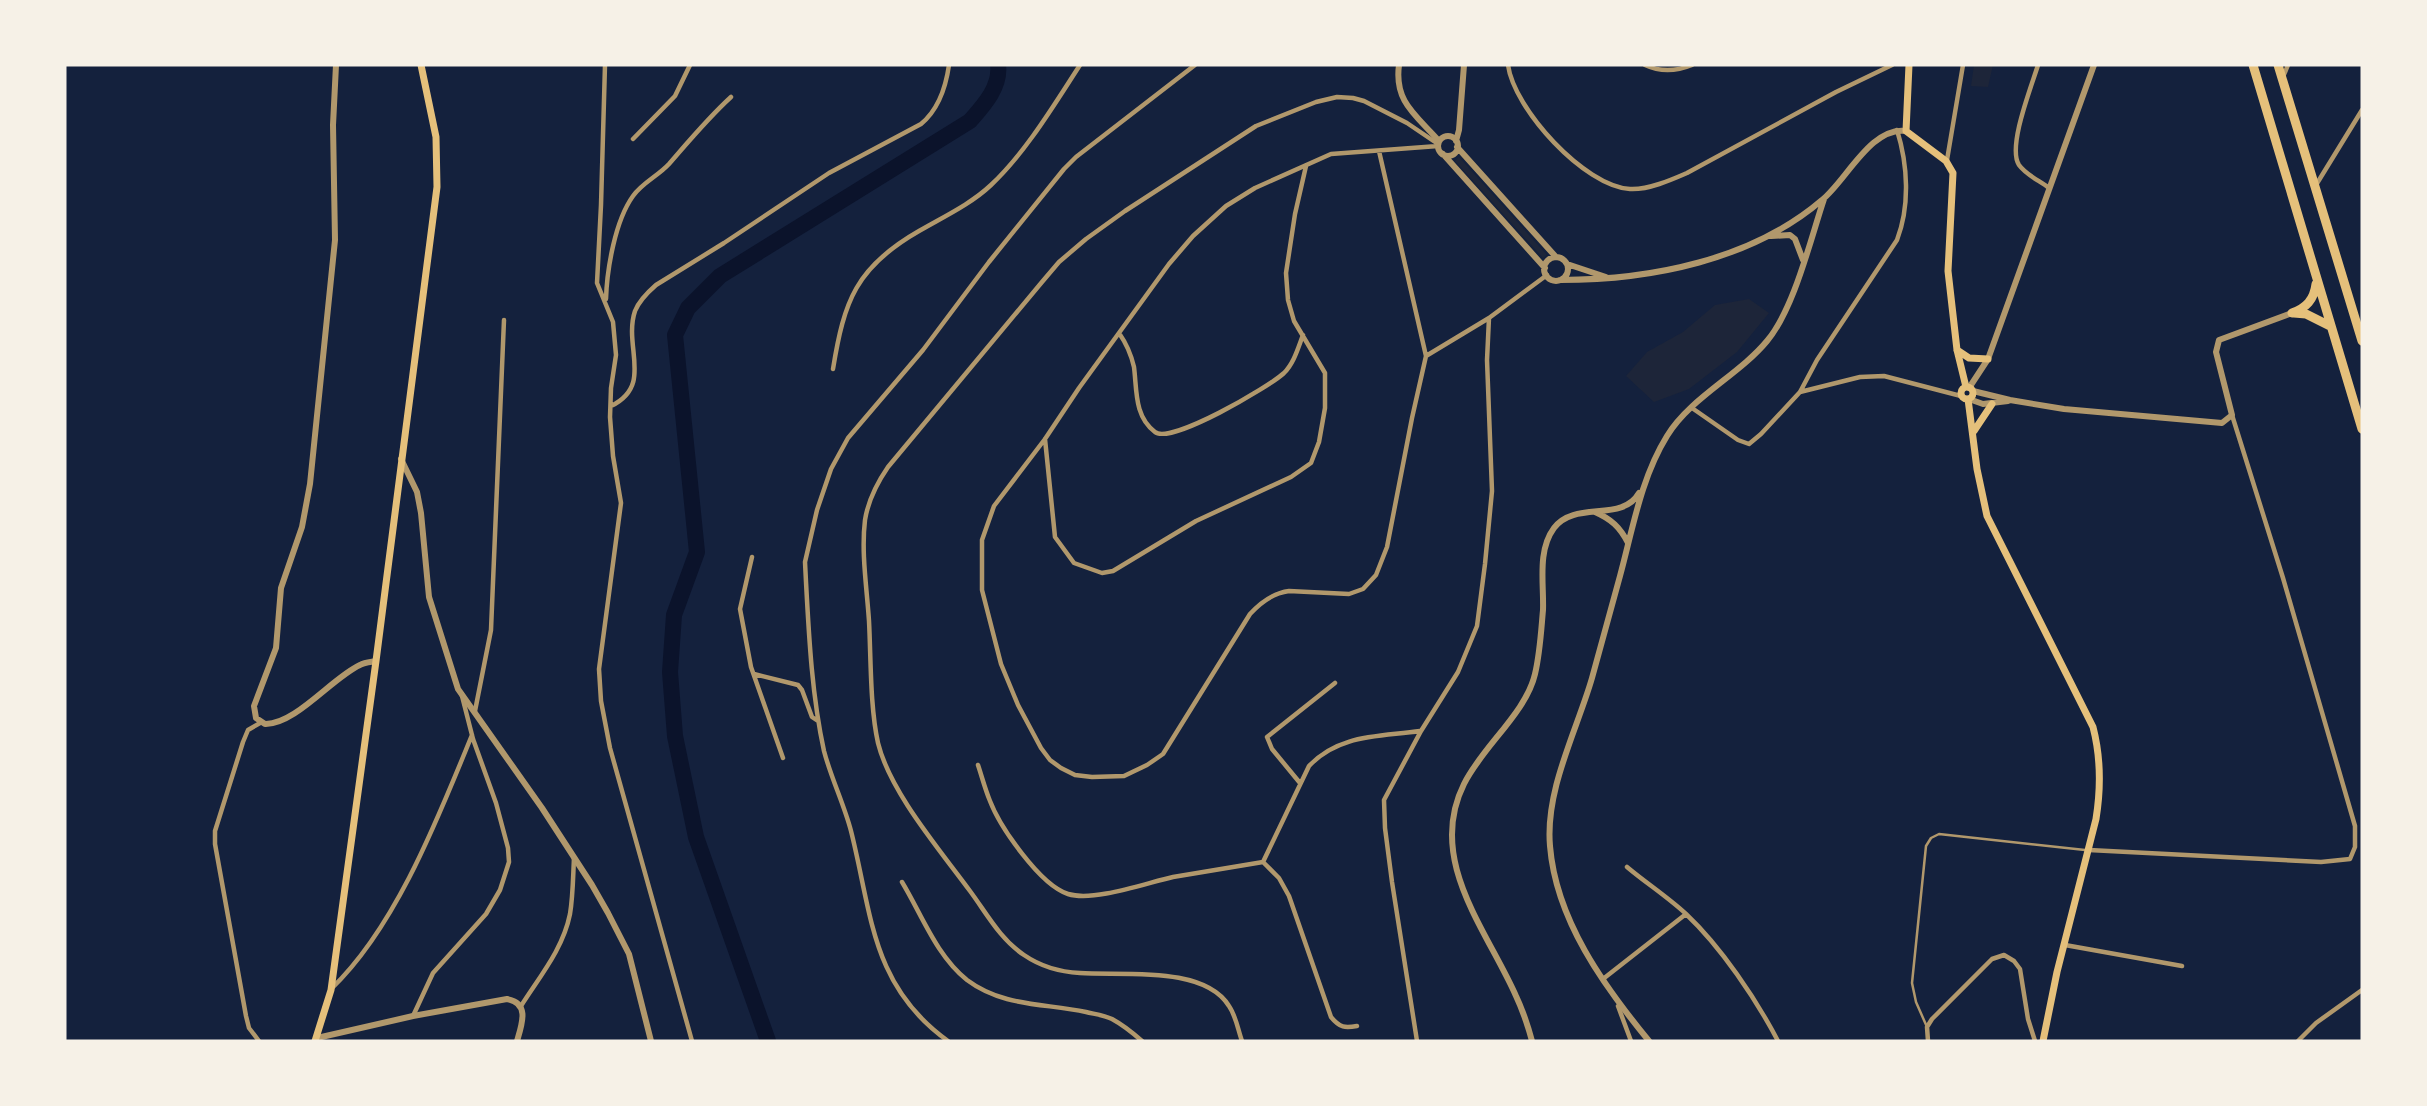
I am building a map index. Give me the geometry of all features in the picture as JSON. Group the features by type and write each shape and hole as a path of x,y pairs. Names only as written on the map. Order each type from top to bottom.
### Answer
{"highway":[{"path":"2253,65 2362,429"},
{"path":"2278,65 2362,341"},
{"path":"2292,313 2308,304 2317,279"},
{"path":"2292,313 2306,314 2330,326"}],"main road":[{"path":"316,1039 331,990 437,187 436,137 421,65"},
{"path":"1909,65 1906,131 1946,161 1953,173 1948,271 1957,350 1968,393 1987,516 2094,727 2101,777 2089,850 2043,1041"},
{"path":"1957,350 1969,358 1988,359"},
{"path":"1974,432 1992,404"}],"street":[{"path":"336,65 333,125 335,240 310,484 302,527 282,588 276,648 254,706 256,718 260,723 276,723 305,706 359,665 376,661"},
{"path":"605,65 597,284 612,318 616,355 611,406 613,456 621,512 599,669 601,701 614,763 692,1041"},
{"path":"633,139 675,96 690,65"},
{"path":"611,406 628,396 633,386 635,372 631,334 638,305 648,292 829,173 920,124 929,117 938,102 949,65"},
{"path":"833,369 846,308 865,274 893,247 942,219 992,184 1041,124 1080,65"},
{"path":"948,1041 923,1021 905,999 880,954 852,835 824,750 808,620 805,562 817,510 831,469 858,424 923,350 1064,169 1195,65"},
{"path":"1399,65 1397,83 1400,95 1439,143 1443,154 1553,280 1611,279 1669,269 1713,258 1770,237 1790,235 1795,239 1803,260"},
{"path":"1443,154 1452,154 1457,144 1464,65"},
{"path":"1508,65 1512,85 1529,113 1560,147 1602,181 1633,189 1687,173 1836,92 1892,65"},
{"path":"1645,65 1663,70 1692,65"},
{"path":"1946,161 1964,65"},
{"path":"2038,65 2018,133 2017,161 2025,172 2049,188"},
{"path":"1968,393 1988,359 2094,65"},
{"path":"2283,79 2288,65"},
{"path":"606,300 606,283 621,216 633,195 666,167 712,114 731,97"},
{"path":"1242,1041 1231,1008 1210,988 1173,977 1078,973 1045,966 1012,946 986,915 898,788 878,744 871,663 866,519 876,485 888,467 1059,262 1086,239 1136,204 1256,126 1327,99 1353,98 1364,101 1439,143"},
{"path":"2316,186 2362,110"},
{"path":"1770,237 1824,199 1866,151 1885,134 1897,130 1906,131"},
{"path":"1692,408 1738,440 1749,444 1800,392 1816,360 1897,240 1903,223 1905,197 1903,152 1897,130"},
{"path":"1379,151 1426,356 1387,547 1376,575 1363,589 1349,594 1289,591 1265,599 1250,614 1163,754 1147,765 1124,776 1075,775 1050,760 1018,705 1001,664 982,590 982,541 991,513 1009,484 1045,439 1178,252 1210,220 1226,206 1255,188 1331,154 1439,143 1448,136 1556,257 1567,264 1568,272 1560,280"},
{"path":"1045,439 1055,537 1074,563 1102,573 1113,571 1196,521 1291,477 1311,463 1319,442 1326,387 1325,373 1294,321 1288,300 1286,273 1306,165"},
{"path":"1532,1041 1516,996 1462,891 1453,849 1455,806 1469,774 1525,701 1534,677 1540,639 1543,563 1548,539 1555,527 1566,519 1629,505 1646,481 1668,435 1692,408 1738,370 1767,341 1782,319 1824,199"},
{"path":"1426,356 1489,318 1546,272 1550,260 1556,257"},
{"path":"1567,264 1611,279"},
{"path":"2089,850 2321,863 2350,859 2353,853 2355,826 2287,591 2232,415 2216,352 2219,340 2292,313"},
{"path":"1417,1041 1392,882 1384,807 1388,789 1464,660 1476,626 1492,491 1487,360 1489,318"},
{"path":"475,711 491,630 504,320"},
{"path":"1119,333 1126,342 1132,359 1138,407 1153,431 1160,436 1173,434 1200,423 1280,376 1293,361 1303,334"},
{"path":"1800,392 1860,377 1884,376 2064,409 2218,423 2225,422 2232,415"},
{"path":"1968,393 1983,404 2010,400"},
{"path":"401,458 413,481 419,503 426,575 433,612 496,803 509,862 499,890 486,914 433,973 413,1016"},
{"path":"1631,1041 1614,998 1571,922 1558,891 1550,836 1559,777 1581,714 1646,481"},
{"path":"1593,512 1612,521 1628,543"},
{"path":"752,557 740,609 751,667 783,758"},
{"path":"754,674 797,685 803,690 812,717 819,721"},
{"path":"1300,783 1272,749 1267,738 1335,683"},
{"path":"462,696 475,711 592,885 629,954 651,1041"},
{"path":"259,1041 249,1028 246,1016 215,844 215,831 248,730 260,723"},
{"path":"1263,862 1300,783 1309,766 1320,754 1343,741 1421,731"},
{"path":"331,990 360,960 405,883 439,815 472,734"},
{"path":"978,765 990,802 1004,827 1039,874 1065,893 1084,896 1111,892 1171,878 1263,862"},
{"path":"521,1006 547,968 563,936 570,911 574,858"},
{"path":"1263,862 1279,878 1289,896 1331,1017 1340,1027 1357,1026"},
{"path":"1627,867 1686,914 1728,962 1778,1041"},
{"path":"901,882 934,940 950,963 967,979 992,995 1017,1003 1080,1011 1110,1018 1142,1041"},
{"path":"1603,979 1686,914"},
{"path":"2064,945 2182,966"},
{"path":"1928,1041 1927,1027 1932,1019 1992,959 2004,955 2020,969 2028,1019 2035,1041"},
{"path":"2298,1041 2316,1023 2362,990"},
{"path":"1614,998 1649,1041"},
{"path":"316,1039 413,1016 507,999 515,1000 523,1013 517,1041"}],"lane":[{"path":"1927,1027 1916,1002 1912,983 1926,846 1931,838 1939,834 2089,850"}],"shaded area":[{"path":"1974,65 1993,65 1988,87 1971,86"},
{"path":"1459,157 1547,255 1543,258 1455,161"},
{"path":"1749,299 1769,313 1737,352 1689,389 1654,402 1626,376 1647,352 1683,332 1715,305"}],"waterway":[{"path":"768,1041 696,837 675,736 670,672 674,615 697,552 675,335 688,308 720,276 970,121 994,88 998,65"}]}
